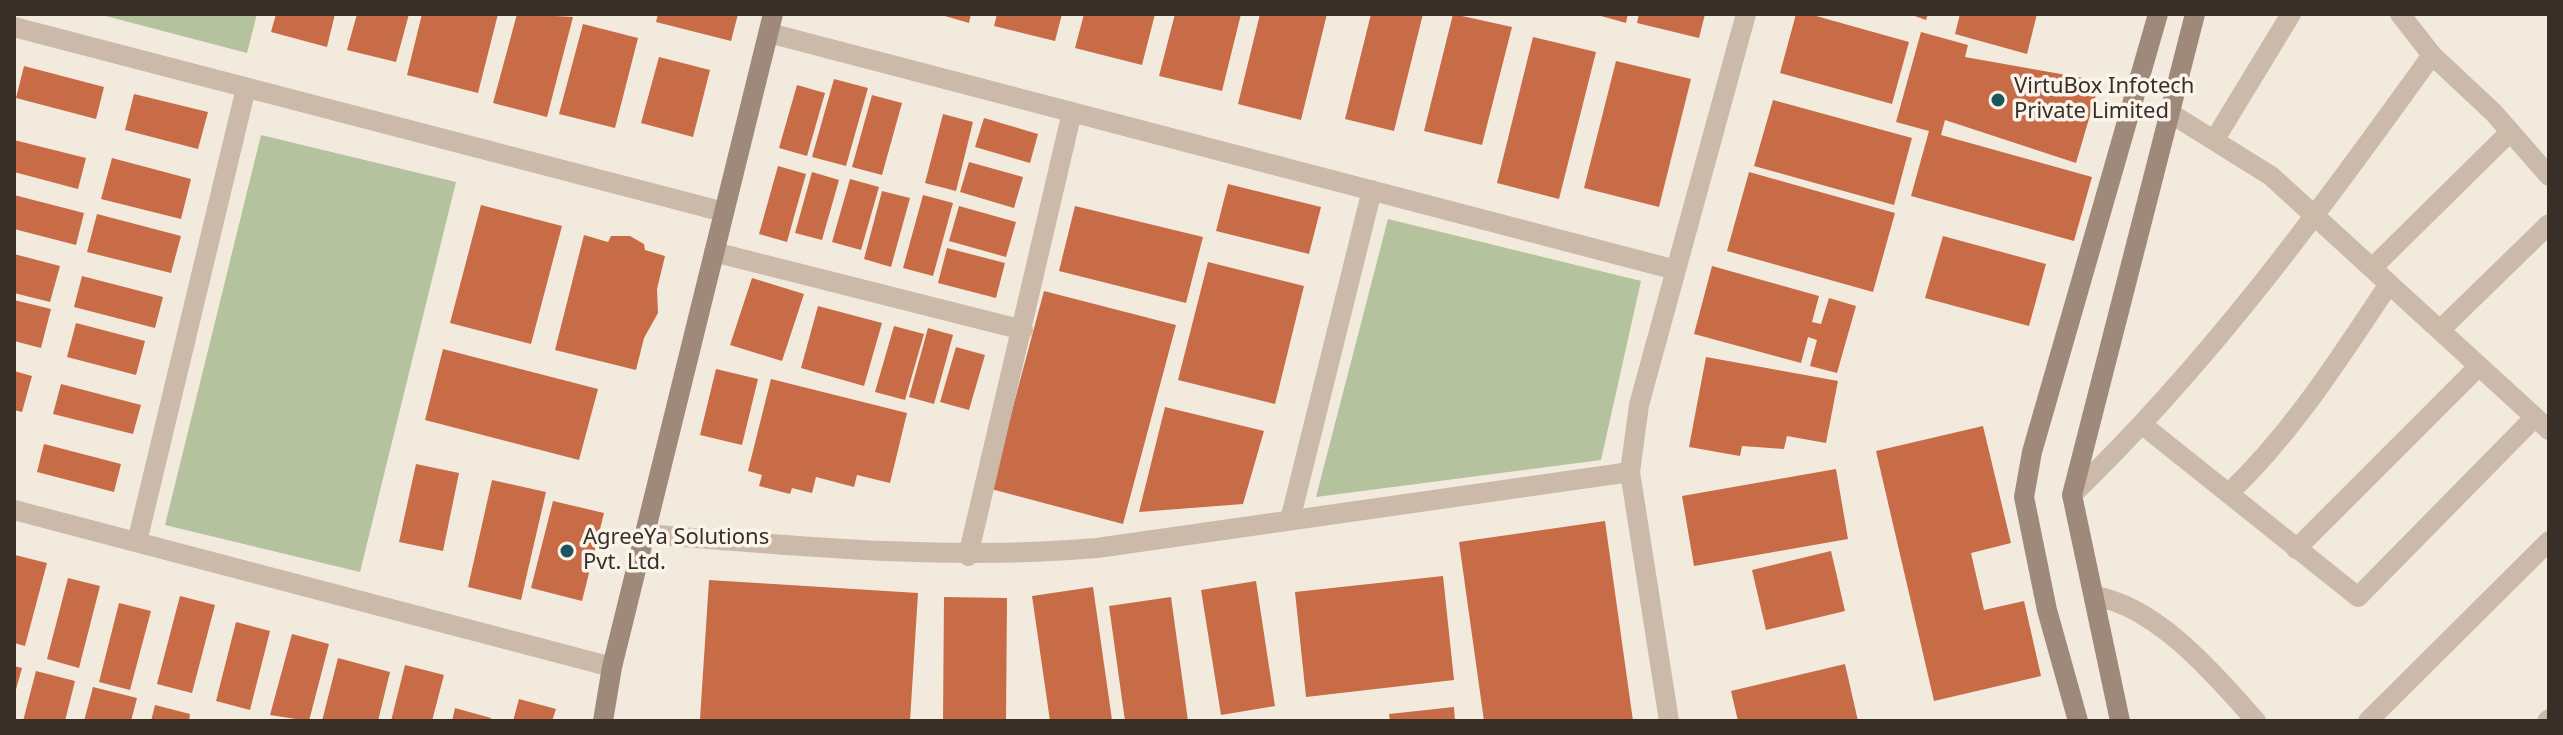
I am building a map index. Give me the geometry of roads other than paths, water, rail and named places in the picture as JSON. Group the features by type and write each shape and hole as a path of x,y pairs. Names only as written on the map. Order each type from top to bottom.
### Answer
{"street":[{"path":"1669,721 1630,472 1639,405 1746,14"},
{"path":"2078,721 2047,610 2024,497 2032,452 2158,14"},
{"path":"2117,720 2072,495 2195,14"},
{"path":"2215,139 2291,14"},
{"path":"2400,14 2432,55 2510,132 2549,176"},
{"path":"603,721 612,667 771,24 1072,112 1676,270"},
{"path":"14,27 724,212"},
{"path":"2072,495 2144,426 2318,216 2432,55"},
{"path":"137,542 246,88"},
{"path":"968,556 1072,112"},
{"path":"2144,426 2358,597 2542,423 2271,176 2170,113"},
{"path":"2372,268 2510,132"},
{"path":"1290,520 1372,190"},
{"path":"2440,330 2549,224"},
{"path":"714,252 1023,330"},
{"path":"2229,493 2256,467 2325,382 2389,284"},
{"path":"2296,549 2479,366"},
{"path":"645,534 968,556 1097,548 1630,472"},
{"path":"14,510 612,667"},
{"path":"2368,721 2549,541"},
{"path":"2094,596 2118,600 2177,640 2256,721"}],"place":[{"name":"VirtuBox Infotech Private Limited","path":"1998,100"},
{"name":"AgreeYa Solutions Pvt. Ltd.","path":"567,551"}]}
